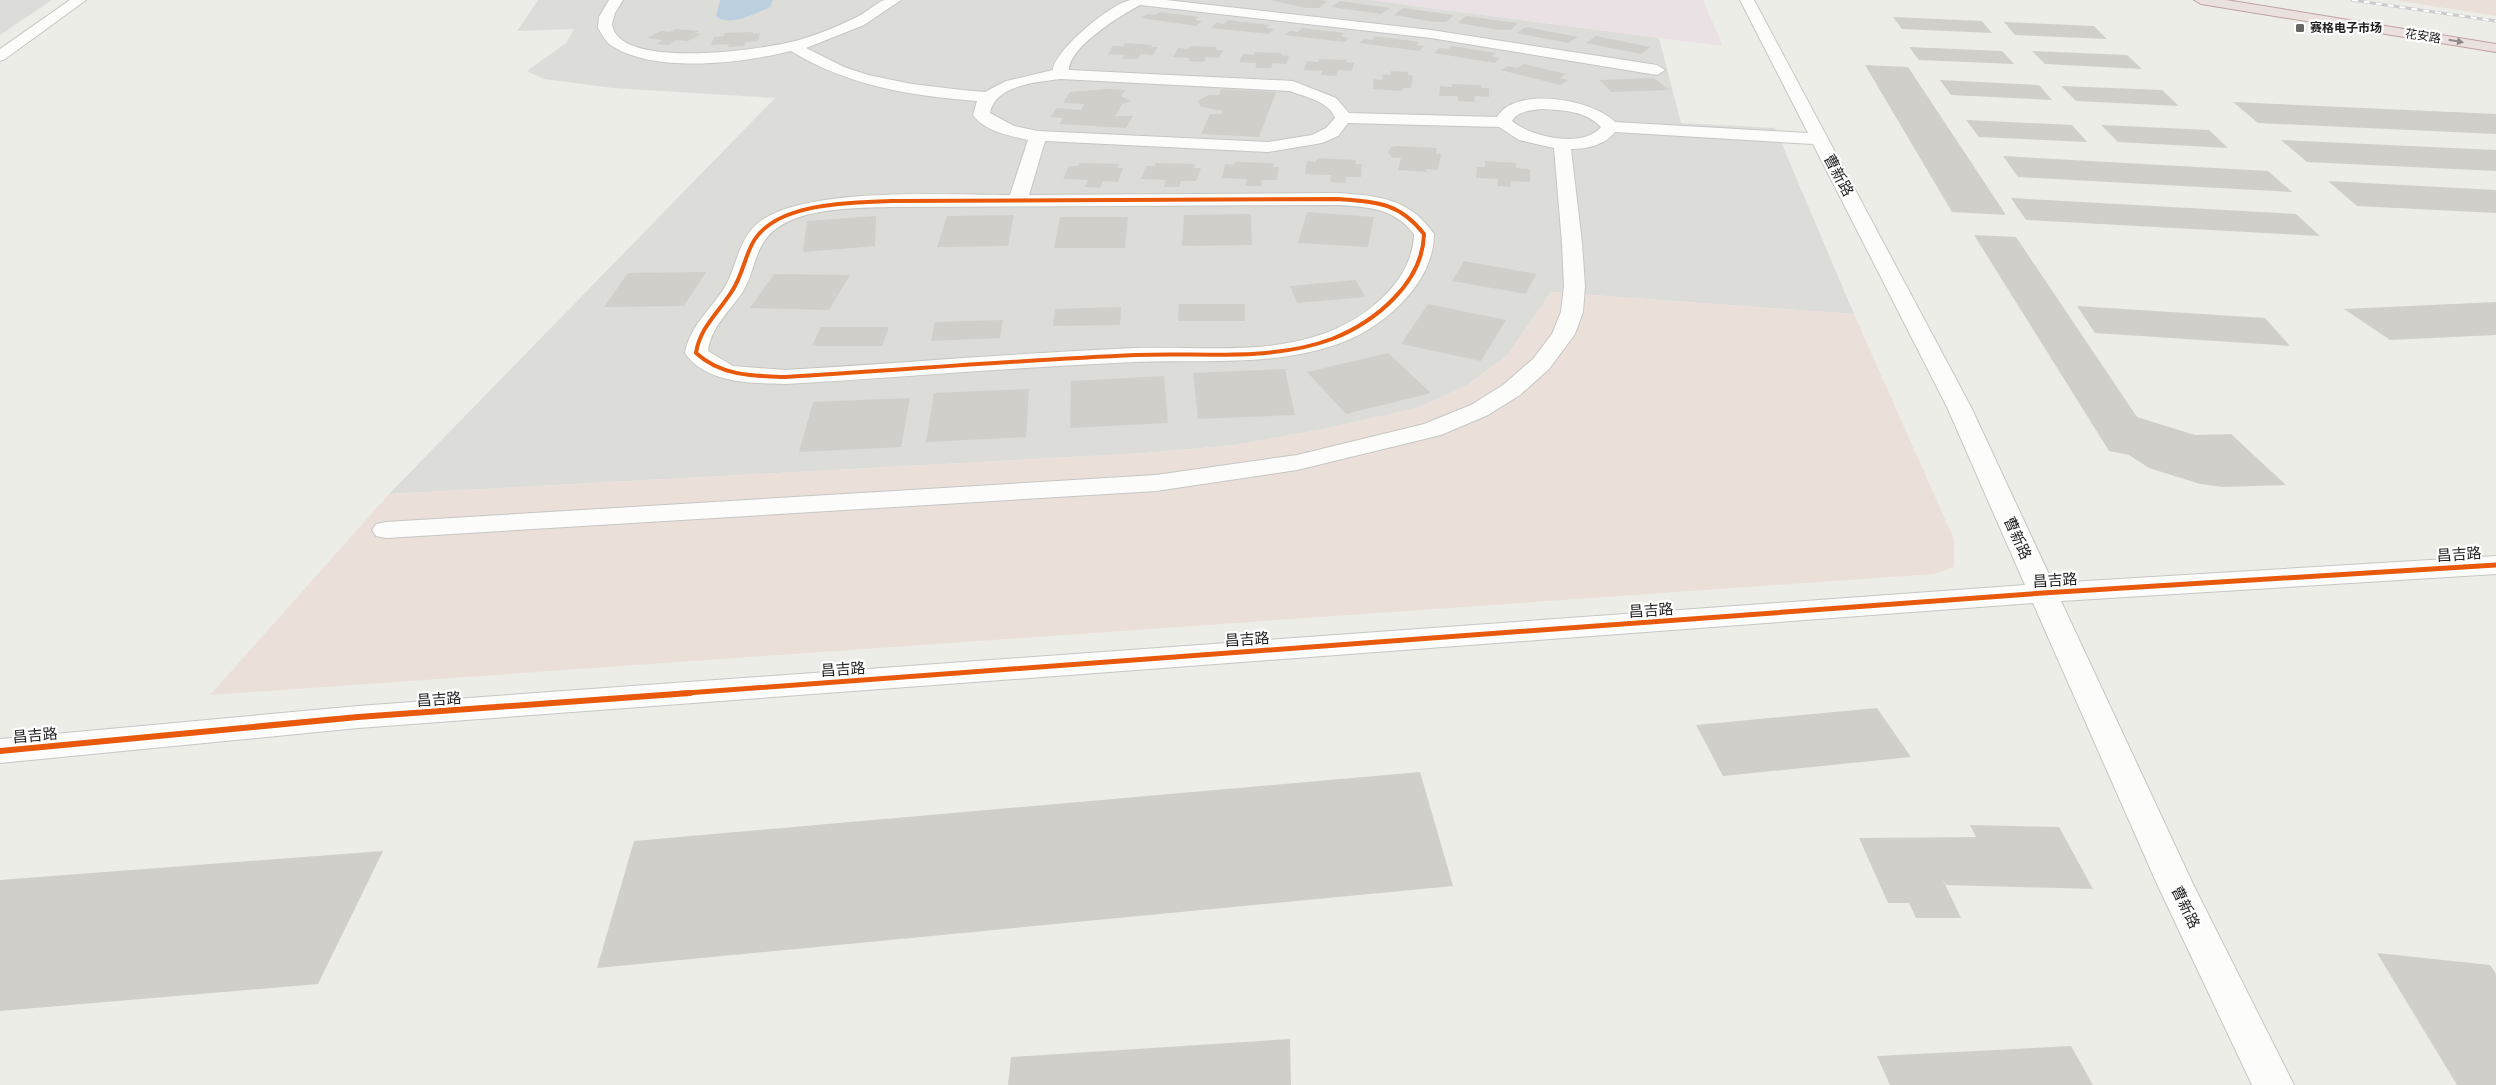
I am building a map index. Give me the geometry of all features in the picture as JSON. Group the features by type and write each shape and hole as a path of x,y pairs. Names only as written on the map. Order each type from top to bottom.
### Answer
{"highway":[{"name":"花安路","path":"2201,0 2496,48"},
{"name":"花安路","path":"2270,0 2496,36"}],"street":[{"path":"0,56 79,0"},
{"path":"616,0 608,12 605,28 608,35 619,44 633,50 675,58 724,58 794,47 826,37 856,23 894,0"},
{"name":"曹新路","path":"1747,0 1959,407 2175,884 2273,1085"},
{"path":"1061,74 1062,62 1098,26 1120,9 1138,1 1431,34 1657,70"},
{"path":"794,47 820,62 871,80 932,92 987,98"},
{"path":"1061,74 1292,86 1330,101 1340,110 1343,118 1332,132 1316,139 1268,147 1038,136 1018,133 990,123 981,115 981,106 987,98 1000,89 1019,82 1061,74"},
{"path":"1503,122 1507,114 1520,107 1558,105 1587,110 1603,118 1610,127 1820,139"},
{"path":"1343,118 1503,122"},
{"path":"1503,122 1509,130 1522,137 1562,144 1597,139 1607,134 1610,127"},
{"path":"1018,200 1038,136"},
{"path":"386,530 1156,483 1217,477 1323,458 1406,437 1462,419 1504,395 1533,372 1552,352 1571,317 1574,288 1573,251 1562,144"},
{"path":"1018,200 1366,201 1396,208 1415,220 1424,234 1424,249 1420,262 1409,280 1393,298 1372,314 1333,338 1294,350 1136,355 784,377 753,376 718,369 703,362 696,353 696,341 738,283 755,240 764,227 778,219 800,211 855,203 1018,200"},
{"name":"昌吉路","path":"0,751 358,717 2043,593 2496,564"}],"shaded area":[{"path":"0,0 52,0 0,35"},
{"path":"538,0 1372,0 1659,38 1681,123 1775,128 1854,314 1551,292 1507,356 1466,386 1417,408 1323,429 1235,445 1145,453 389,494 775,98 613,88 544,79 527,71 566,43 574,29 517,31"},
{"path":"1372,0 1703,0 1723,46 1442,10"},
{"path":"2393,0 2496,0 2496,16"},
{"path":"1551,292 1854,314 1954,539 1954,567 1934,574 210,695 389,494 1145,453 1235,445 1323,429 1417,408 1466,386 1507,356"}],"water":[{"path":"720,0 773,0 770,7 748,17 728,20 716,17"}],"building":[{"path":"1270,0 1327,1 1319,8 1307,8"},
{"path":"1340,1 1390,8 1381,14 1331,7"},
{"path":"1403,8 1454,15 1446,22 1434,22 1394,15"},
{"path":"1160,12 1199,17 1195,20 1202,21 1196,26 1141,18 1147,14 1155,15"},
{"path":"1466,16 1518,23 1511,30 1499,30 1458,23"},
{"path":"1893,17 1982,21 1992,33 1902,29"},
{"path":"1228,20 1269,25 1266,28 1274,29 1269,34 1211,28 1216,23 1224,24"},
{"path":"2004,22 2094,26 2107,39 2015,35"},
{"path":"1526,27 1578,37 1568,43 1516,33"},
{"path":"1302,28 1344,33 1341,36 1349,38 1344,42 1285,35 1290,31 1298,32"},
{"path":"675,29 699,31 695,33 702,34 688,41 677,40 669,45 656,44 663,40 647,38 661,31 670,32"},
{"path":"753,32 753,34 760,33 758,41 745,42 744,46 728,47 729,44 711,45 714,37 724,36 725,33"},
{"path":"1376,36 1419,42 1416,45 1424,46 1419,51 1359,43 1364,39 1372,40"},
{"path":"1596,36 1650,47 1641,54 1586,43"},
{"path":"1125,43 1158,47 1153,55 1141,54 1137,59 1122,59 1125,55 1108,54 1113,46 1124,46"},
{"path":"1189,46 1217,47 1216,50 1223,50 1219,58 1206,57 1204,62 1188,61 1190,58 1173,57 1178,48 1188,49"},
{"path":"1453,46 1496,53 1492,56 1500,58 1495,63 1434,53 1440,48 1448,49"},
{"path":"1909,47 2002,51 2014,64 1919,60"},
{"path":"2032,51 2127,55 2142,69 2045,64"},
{"path":"1255,52 1282,53 1281,55 1289,56 1286,64 1273,63 1271,68 1255,68 1257,63 1239,62 1243,54 1254,55"},
{"path":"1319,59 1347,60 1346,62 1354,63 1352,71 1338,70 1337,76 1321,75 1322,71 1304,70 1307,61 1318,62"},
{"path":"1524,64 1566,74 1560,78 1568,80 1560,85 1501,70 1509,66 1517,68"},
{"path":"1865,65 1908,67 2006,215 1952,212"},
{"path":"1391,71 1408,72 1408,75 1413,76 1411,88 1403,88 1402,91 1373,89 1374,79 1382,80 1383,74 1390,75"},
{"path":"1654,78 1669,90 1611,92 1600,80"},
{"path":"1940,80 2039,85 2052,100 1951,95"},
{"path":"1452,84 1481,85 1481,88 1489,88 1489,97 1475,96 1474,102 1458,101 1458,96 1439,96 1440,86 1452,87"},
{"path":"2061,86 2162,90 2179,106 2076,101"},
{"path":"1108,89 1126,90 1121,96 1131,101 1122,104 1115,116 1133,116 1126,128 1059,124 1063,118 1050,117 1057,108 1081,110 1084,104 1063,103 1070,92"},
{"path":"1221,89 1276,92 1259,137 1201,134 1210,114 1221,114 1223,111 1201,107 1197,101 1209,95 1219,95"},
{"path":"2233,102 2496,114 2496,134 2258,123"},
{"path":"1966,120 2072,125 2087,142 1979,137"},
{"path":"2101,125 2209,130 2228,148 2118,142"},
{"path":"2281,140 2496,150 2496,171 2307,162"},
{"path":"1391,147 1437,148 1436,154 1441,154 1438,170 1427,169 1426,172 1398,170 1401,158 1393,158 1388,153"},
{"path":"2003,156 2268,171 2292,192 2018,177"},
{"path":"1317,158 1356,160 1355,164 1362,164 1361,177 1346,177 1345,183 1330,182 1331,175 1305,174 1307,161 1316,162"},
{"path":"1485,161 1516,163 1516,168 1530,169 1530,182 1511,181 1511,187 1497,186 1498,179 1476,178 1477,167 1485,167"},
{"path":"1235,162 1274,163 1273,167 1279,167 1277,180 1262,180 1261,186 1245,186 1247,179 1222,178 1225,164 1234,165"},
{"path":"1080,163 1119,164 1117,168 1123,168 1118,182 1103,181 1100,188 1085,187 1088,180 1063,179 1069,166 1078,166"},
{"path":"1156,163 1195,164 1194,168 1201,168 1196,181 1181,181 1179,187 1164,187 1166,180 1141,179 1146,166 1155,166"},
{"path":"2328,181 2496,190 2496,213 2357,206"},
{"path":"2011,198 2296,214 2320,236 2026,220"},
{"path":"1307,212 1374,217 1368,247 1298,243"},
{"path":"1251,214 1252,245 1182,246 1184,215"},
{"path":"1014,215 1008,246 937,247 947,216"},
{"path":"876,216 875,246 803,252 807,221"},
{"path":"1060,217 1128,217 1125,248 1054,248"},
{"path":"1974,235 2016,237 2137,417 2195,435 2231,434 2286,485 2223,487 2200,484 2149,468 2129,455 2109,451"},
{"path":"1464,261 1536,274 1526,294 1452,281"},
{"path":"706,272 684,306 604,307 628,273"},
{"path":"774,274 850,275 829,310 750,308"},
{"path":"1356,280 1365,297 1297,303 1290,286"},
{"path":"2496,302 2496,335 2390,340 2344,309"},
{"path":"1179,304 1245,304 1245,321 1178,321"},
{"path":"1428,304 1506,320 1481,361 1401,344"},
{"path":"2077,306 2265,318 2290,346 2095,333"},
{"path":"1121,307 1120,325 1053,326 1055,309"},
{"path":"1003,320 1000,338 931,341 935,322"},
{"path":"821,327 889,327 882,346 812,346"},
{"path":"1388,353 1431,393 1346,414 1307,372"},
{"path":"1285,369 1295,415 1198,419 1193,373"},
{"path":"1164,376 1168,423 1070,428 1071,381"},
{"path":"1029,389 1026,437 926,442 934,393"},
{"path":"910,398 901,447 799,452 813,402"},
{"path":"1877,708 1911,757 1723,776 1696,725"},
{"path":"1420,772 1453,886 597,968 634,841"},
{"path":"1970,825 2059,827 2093,889 1946,885 1942,878 1961,918 1916,918 1909,903 1888,903 1859,838 1976,837"},
{"path":"383,851 318,984 0,1011 0,880"},
{"path":"2377,953 2490,965 2496,974 2496,1085 2457,1085"},
{"path":"1290,1039 1291,1085 1008,1085 1011,1057"},
{"path":"2071,1046 2093,1085 1890,1085 1877,1056"}],"railway":[{"path":"2352,0 2496,21"}],"cycle path":[{"path":"1338,199 1376,202 1397,209 1415,223 1424,234 1422,254 1415,273 1383,307 1343,334 1308,346 1259,353 1136,355 785,377 737,374 725,371 705,361 696,353 697,345 704,329 736,286 755,239 765,227 780,218 817,207 891,201 1338,199"},
{"path":"0,751 358,717 2043,593 2496,565"}],"place":[{"name":"赛格电子市场","path":"2300,28"}]}
